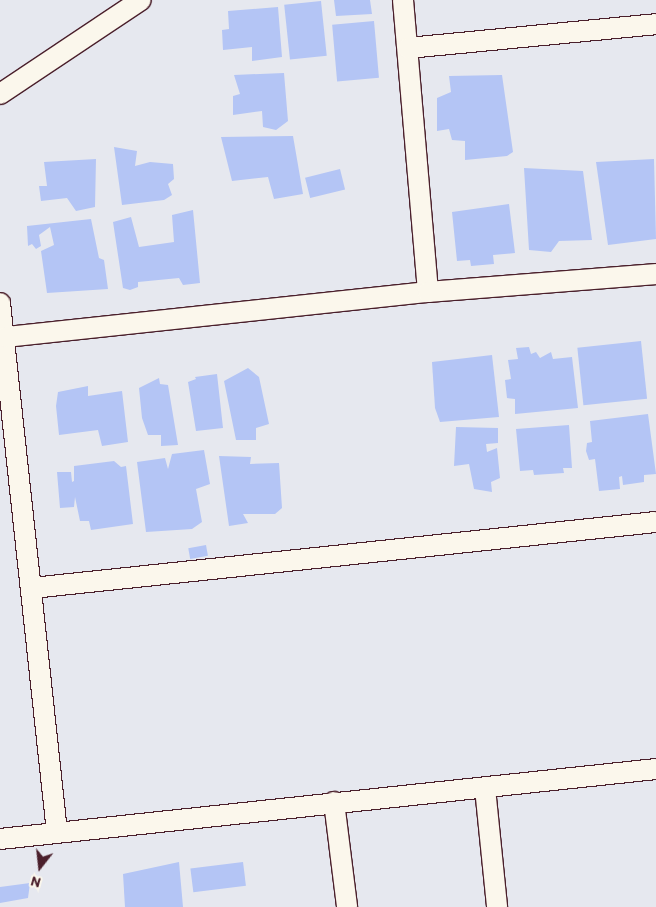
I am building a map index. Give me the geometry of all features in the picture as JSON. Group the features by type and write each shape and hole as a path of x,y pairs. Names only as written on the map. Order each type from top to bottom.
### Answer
{"street":[{"path":"0,94 141,0"},
{"path":"403,0 428,292"},
{"path":"408,48 656,24"},
{"path":"6,337 428,292 656,274"},
{"path":"0,303 6,337 57,832"},
{"path":"32,588 656,522"},
{"path":"0,839 656,769"},
{"path":"485,788 497,907"},
{"path":"334,802 346,907"}],"building":[{"path":"334,0 370,0 372,14 336,16"},
{"path":"321,1 327,56 290,60 284,5"},
{"path":"278,7 282,57 252,61 252,47 223,50 222,30 229,29 228,11"},
{"path":"374,21 379,78 337,81 332,25"},
{"path":"284,73 288,121 276,130 263,127 262,111 233,115 233,96 240,94 234,75"},
{"path":"502,75 513,152 507,156 465,160 465,141 452,140 449,129 437,131 437,98 451,92 449,76"},
{"path":"293,136 303,194 274,199 268,177 232,181 221,137"},
{"path":"114,147 137,151 135,166 150,162 173,164 174,179 168,184 172,195 164,200 122,205"},
{"path":"96,159 95,207 76,211 67,198 41,201 39,186 47,186 44,162"},
{"path":"654,159 656,239 608,245 596,162"},
{"path":"524,168 583,171 592,240 559,241 551,252 529,250"},
{"path":"340,169 345,189 310,198 305,178"},
{"path":"509,204 515,253 493,255 494,264 471,266 470,260 457,261 452,212"},
{"path":"193,210 200,283 183,285 179,278 138,282 138,287 130,290 123,288 113,222 131,217 139,247 174,242 172,215"},
{"path":"91,219 99,258 104,260 108,289 47,293 41,251 54,245 50,227 39,235 41,246 36,249 32,244 28,246 27,226"},
{"path":"641,341 647,399 583,405 577,348"},
{"path":"529,347 531,354 536,352 540,358 551,352 553,359 572,357 578,408 515,414 515,399 507,398 505,380 511,379 508,360 518,359 516,348"},
{"path":"492,355 499,417 440,422 435,408 432,362"},
{"path":"248,368 259,377 269,424 256,428 256,440 236,440 224,381"},
{"path":"217,374 223,428 196,431 188,382 196,379 195,377"},
{"path":"159,378 160,384 168,385 178,445 161,446 161,435 148,435 142,418 139,388"},
{"path":"88,386 88,396 122,391 128,442 102,446 98,430 59,435 56,406 58,392"},
{"path":"648,414 656,474 644,475 644,482 623,485 622,476 619,477 620,489 599,491 595,459 589,460 586,451 587,443 592,442 590,421"},
{"path":"569,425 572,468 563,468 564,473 534,475 533,470 520,471 516,429"},
{"path":"456,427 498,428 498,443 486,444 487,452 497,448 500,478 491,482 492,492 474,489 469,464 454,466"},
{"path":"204,450 210,484 196,489 202,522 192,529 146,532 137,462 165,458 168,469 172,454"},
{"path":"219,456 251,457 250,464 279,463 282,508 275,514 243,514 248,523 229,526"},
{"path":"114,461 121,467 126,466 133,524 91,530 89,521 80,521 75,497 74,507 60,508 57,472 71,472 72,482 74,481 74,466"},
{"path":"206,545 208,556 190,559 188,548"},
{"path":"179,862 183,907 125,907 123,874"},
{"path":"243,862 246,886 193,892 190,868"},
{"path":"30,883 28,898 0,903 0,887"}]}
